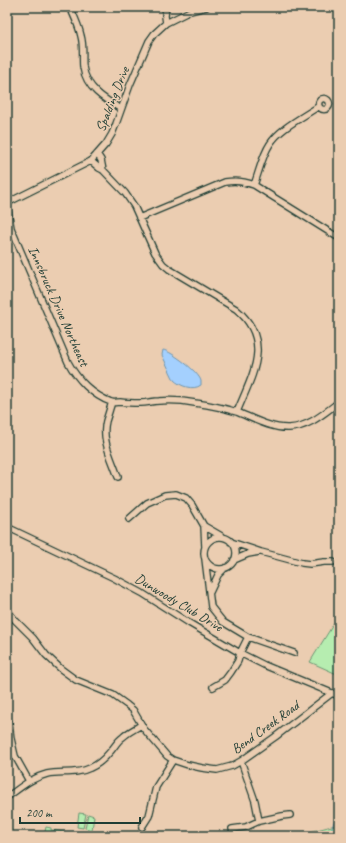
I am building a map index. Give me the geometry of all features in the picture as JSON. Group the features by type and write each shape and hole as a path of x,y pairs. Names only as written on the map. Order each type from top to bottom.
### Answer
{"street":[{"path":"70,7 81,35 83,46 83,66 88,80 99,95 121,109"},
{"path":"166,7 166,23"},
{"name":"Spalding Drive","path":"7,204 91,161 106,144 112,134 130,85 149,41 154,34 166,23 190,11 206,7"},
{"path":"254,185 266,152 274,139 284,129 319,106"},
{"path":"97,154 101,160 104,170"},
{"path":"91,161 99,168 104,170 130,199 155,253 163,264 236,309 245,318 252,329 257,344 257,360 237,412"},
{"path":"139,218 233,180 254,185 339,238"},
{"name":"Innsbruck Drive Northeast","path":"7,204 11,228"},
{"name":"Innsbruck Drive Northeast","path":"7,222 11,228 71,368 89,389 112,402 133,403 182,401 210,405 237,412 280,428 294,428 308,424 339,402"},
{"path":"112,402 106,421 105,436 107,448 118,477"},
{"path":"129,519 147,503 165,495 176,494 186,498 192,504 204,526 204,553 206,559 211,607 223,622 248,637 294,653"},
{"path":"7,498 7,505"},
{"path":"204,526 232,542 262,552 310,564 333,562"},
{"name":"Dunwoody Club Drive","path":"7,527 142,593 189,624 264,665 339,696"},
{"path":"205,548 211,540 223,537"},
{"path":"210,593 218,575 234,560 236,551 232,542"},
{"path":"234,560 248,554 262,552"},
{"path":"206,559 214,568 226,568"},
{"name":"Bend Creek Road","path":"7,610 33,638 46,655 61,669 76,680 113,695 133,710 141,725 167,756 173,760 202,768 217,770 232,766 241,761 332,693"},
{"path":"214,688 225,680 231,672 238,661 240,652 248,637"},
{"path":"9,722 15,756 30,781"},
{"path":"7,797 30,781 48,774 77,772 89,769 108,755 123,736 141,725"},
{"path":"142,827 149,816 156,787 173,760"},
{"path":"241,761 255,801 259,821"},
{"path":"232,828 246,827 259,821 290,815"}],"green space":[{"path":"339,615 339,675 310,662"},
{"path":"79,813 86,814 83,828 77,827"},
{"path":"88,814 94,816 92,830 85,828"},
{"path":"339,824 339,836 295,836"},
{"path":"46,827 51,828 51,830 64,832 63,836 44,836"}],"water":[{"path":"163,350 184,362 195,372 201,381 201,385 191,388 174,380 162,355"}],"waterway":[{"path":"329,836 339,808"}]}
